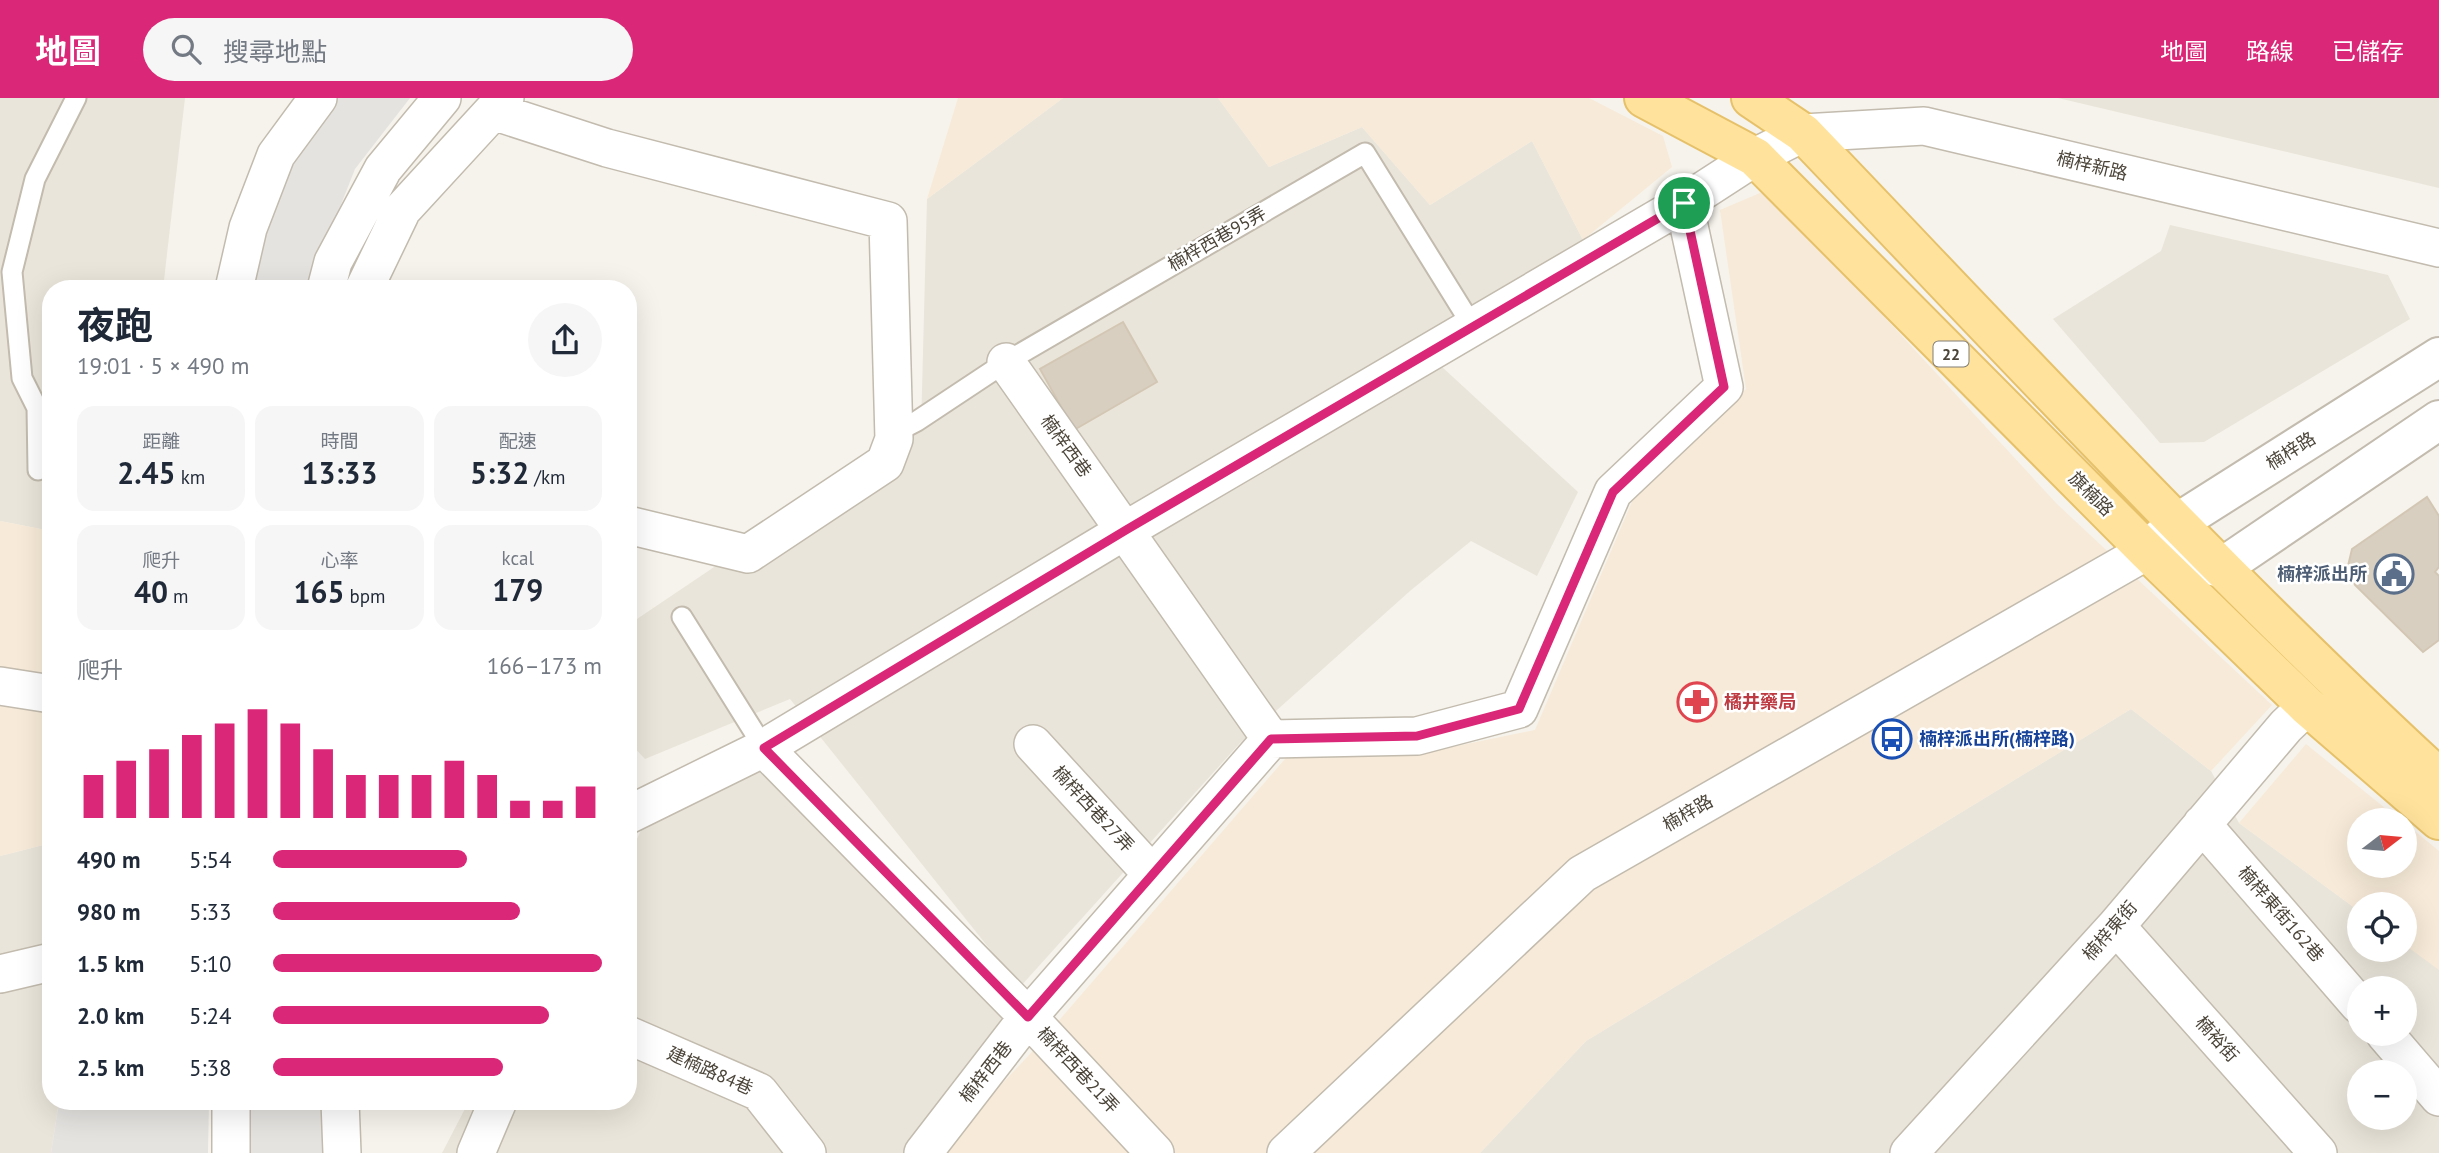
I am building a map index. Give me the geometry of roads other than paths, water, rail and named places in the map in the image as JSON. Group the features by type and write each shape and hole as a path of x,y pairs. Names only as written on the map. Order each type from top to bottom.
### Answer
{"main road":[{"name":"22","path":"1644,98 1755,157"},
{"name":"22","path":"1751,98 1803,133 2221,568 2355,701 2439,778"},
{"name":"旗楠路","path":"1755,157 2147,551 2307,706 2439,820"}],"street":[{"path":"236,280 248,228 276,155 317,98"},
{"path":"328,280 333,262 383,169 442,98"},
{"path":"368,280 402,210 499,105 607,148 888,221 894,439 885,463 748,554 637,527"},
{"name":"楠梓新路","path":"1803,133 1926,107 2439,248"},
{"path":"637,813 764,748 1126,530 1684,203 1755,157 1803,133"},
{"path":"1271,739 1417,736 1519,709 1613,492 1724,387 1684,203"},
{"name":"楠梓路","path":"1286,1153 1582,874 2147,551 2177,523 2439,357"},
{"name":"楠梓西巷","path":"923,1153 1028,1017 1271,739 1006,362"},
{"path":"2147,551 2221,568 2436,431"},
{"path":"0,686 42,693"},
{"name":"楠梓東街","path":"1909,1153 2116,926 2286,726 2307,706"},
{"name":"楠梓西巷27弄","path":"1033,744 1152,874"},
{"name":"楠梓西巷21弄","path":"764,748 1028,1017 1155,1153"},
{"name":"楠梓東街162巷","path":"2202,824 2347,991"},
{"name":"楠裕街","path":"2116,926 2318,1153"},
{"path":"0,974 42,964"},
{"name":"建楠路84巷","path":"637,1039 759,1092 807,1153"},
{"path":"2395,1046 2439,1097"},
{"path":"231,1110 231,1153"},
{"path":"340,1110 342,1153"},
{"path":"476,1153 494,1110"}],"lane":[{"path":"38,470 37,408 22,378 12,272 35,179 76,98"},
{"name":"楠梓西巷95弄","path":"894,433 917,421 1006,362 1366,153 1473,327"},
{"path":"682,617 764,748"}],"place":[{"name":"楠梓派出所","path":"2394,574"},
{"name":"橘井藥局","path":"1697,702"},
{"name":"楠梓派出所(楠梓路)","path":"1892,739"}]}
